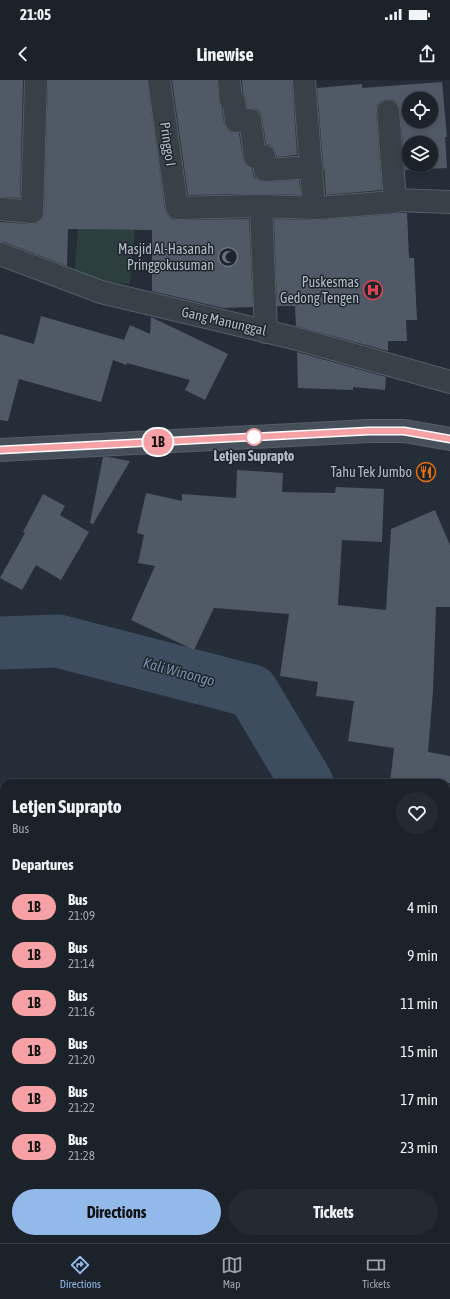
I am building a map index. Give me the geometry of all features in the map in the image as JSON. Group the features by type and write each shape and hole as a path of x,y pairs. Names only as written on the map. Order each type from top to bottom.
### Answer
{"main road":[{"path":"0,450 369,431 404,431 450,439"}],"street":[{"path":"0,208 32,212 36,80"},
{"name":"Pringgo I","path":"159,80 177,208 262,206"},
{"path":"229,80 231,102 234,101 236,121 250,120 255,157 264,156 265,170 312,167"},
{"path":"304,80 314,207"},
{"path":"388,111 395,200"},
{"path":"266,332 262,206 314,207 394,202 395,200 450,202"},
{"name":"Gang Manunggal","path":"0,254 101,292 266,332 298,338 450,382"}],"shaded area":[{"path":"78,229 135,230 130,284 74,279"}],"building":[{"path":"0,80 23,80 20,198 0,197"},
{"path":"48,80 147,80 165,210 167,215 171,219 177,220 249,219 253,307 223,308 152,291 152,230 68,229 67,266 4,242 0,242 0,222 37,223 42,219 44,213"},
{"path":"172,80 217,80 219,102 224,123 230,132 239,133 243,159 245,164 252,169 254,177 260,181 266,182 299,180 301,195 188,195"},
{"path":"242,80 292,80 297,155 277,157 274,149 270,145 266,144 260,112 256,109 247,108"},
{"path":"442,82 447,137 445,137 447,168 438,168 438,136 402,136 400,110 398,104 394,100 387,99 381,101 377,105 376,112 382,190 326,195 317,88 362,84 362,88"},
{"name":"Puskesmas Gedong Tengen","path":"407,213 409,258 414,258 417,320 406,320 407,341 388,341 388,351 296,326 295,306 277,306 274,219 319,220"},
{"path":"41,316 124,340 130,325 150,334 151,317 228,354 205,400 185,390 190,380 127,363 126,365 113,360 101,402 19,379 8,421 0,420 0,334 34,344"},
{"path":"297,352 386,377 385,390 353,387 353,390 298,388"},
{"path":"103,457 130,461 93,524 90,523"},
{"path":"237,470 283,473 282,492 335,493 336,487 384,489 382,542 342,540 338,605 386,610 391,529 435,510 450,545 450,607 436,607 433,691 428,752 450,756 450,779 390,779 394,748 348,741 354,701 316,696 318,682 280,676 289,614 214,608 194,650 131,620 155,566 138,563 144,535 137,533 146,493 182,501 182,494 236,498"},
{"path":"43,494 65,506 60,515 89,532 61,580 36,565 22,590 0,578 25,533 23,532"}],"waterway":[{"name":"Kali Winongo","path":"0,643 58,641 252,691 305,779"}],"bus line":[{"name":"1B","path":"0,450 369,431 404,431 450,439"}],"place":[{"name":"Masjid Al-Hasanah Pringgokusuman","path":"228,257"},
{"name":"Puskesmas Gedong Tengen","path":"373,290"},
{"name":"Letjen Suprapto","path":"254,437"},
{"name":"Tahu Tek Jumbo","path":"426,472"}]}
